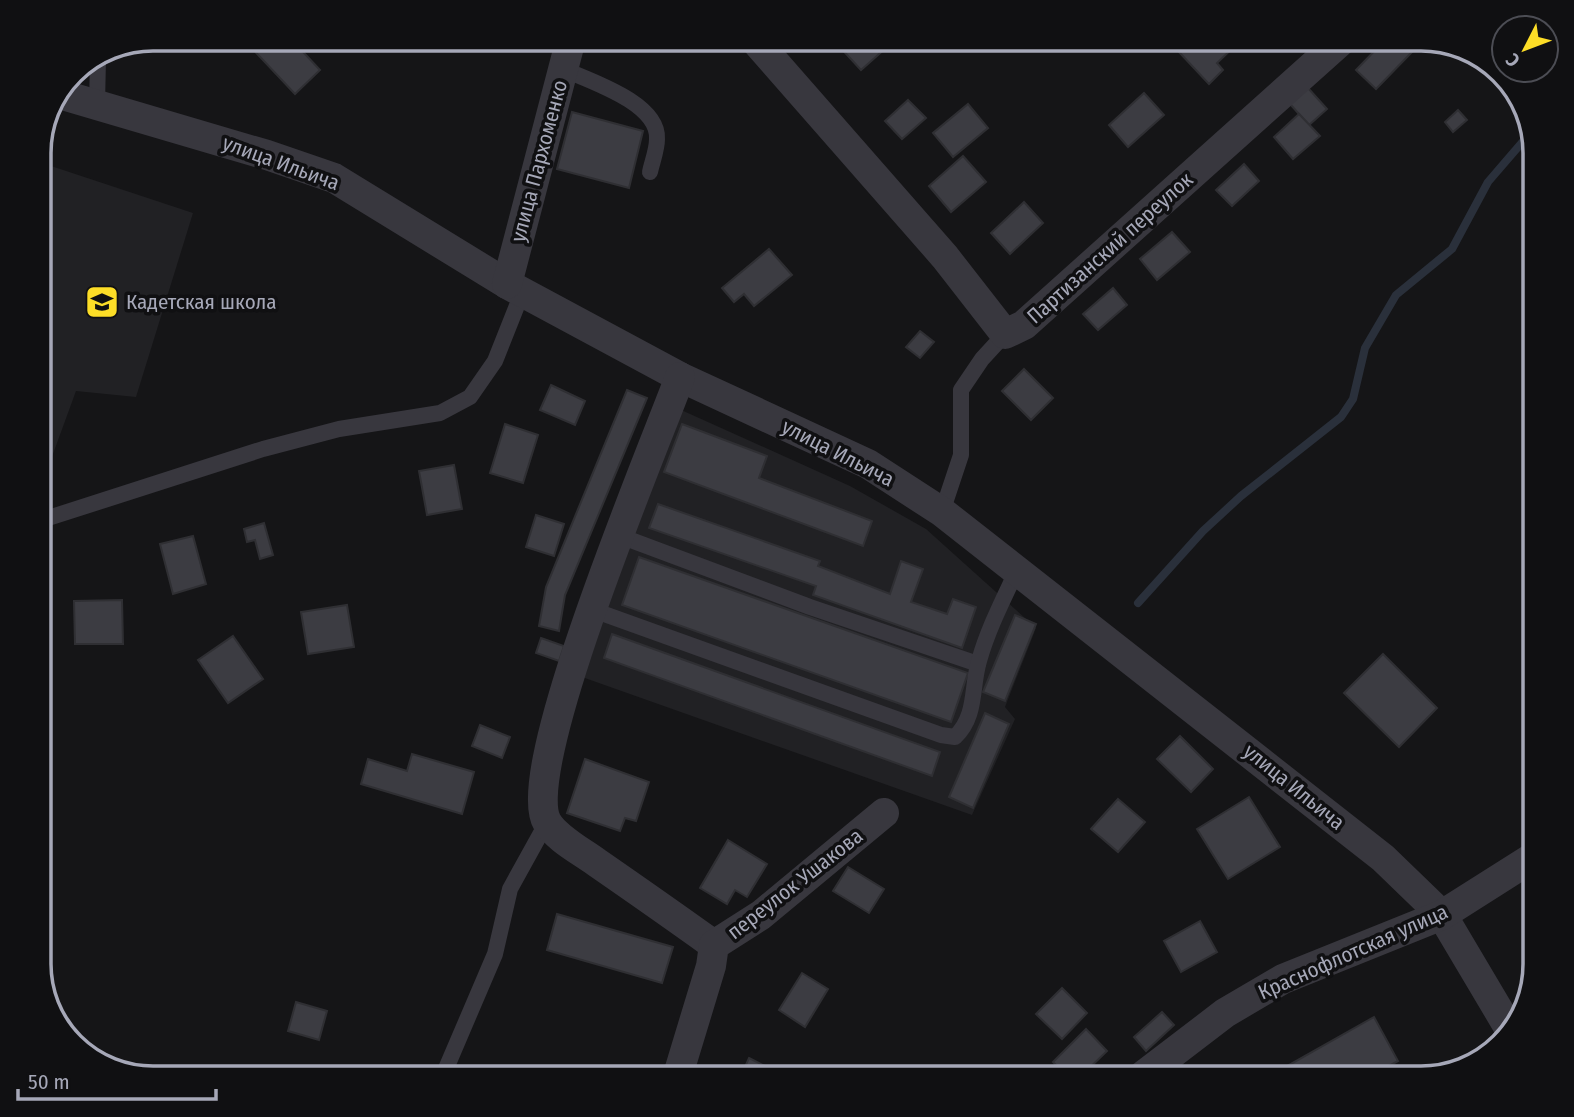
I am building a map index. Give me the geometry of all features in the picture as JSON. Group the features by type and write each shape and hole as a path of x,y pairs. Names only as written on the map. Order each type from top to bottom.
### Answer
{"street":[{"name":"улица Пархоменко","path":"515,288 568,51"},
{"name":"Партизанский переулок","path":"765,51 937,247 1005,334 1024,325 1329,51"},
{"name":"улица Ильича","path":"68,96 334,178 515,288 680,377 868,464 942,512 1383,858 1443,915 1506,1021"},
{"path":"680,377 566,682 549,747 541,804 547,822 570,843 714,945"},
{"name":"переулок Ушакова","path":"681,1066 711,966 714,945 761,915 884,813"},
{"name":"Краснофлотская улица","path":"1157,1066 1225,1013 1283,979 1443,915 1523,864"}],"lane":[{"path":"97,104 98,67"},
{"path":"563,69 611,90 643,109 654,125 657,139 649,172"},
{"path":"51,517 263,449 339,429 440,414 470,397 495,361 515,288"},
{"path":"942,512 961,455 961,390 982,359 1005,334"},
{"path":"620,536 810,607 978,664"},
{"path":"593,610 941,735 955,737 962,730 974,702 978,664 989,629 1017,570"},
{"path":"448,1066 495,954 510,889 522,862 547,822"}],"shaded area":[{"name":"Кадетская школа","path":"51,166 193,213 136,397 76,391 51,459"},
{"path":"679,409 850,486 926,529 1036,628 1005,707 1015,719 972,815 582,677"}],"building":[{"path":"254,51 302,51 320,70 295,94"},
{"path":"844,51 882,51 861,70"},
{"path":"1230,51 1217,63 1223,70 1209,84 1179,52"},
{"path":"1374,51 1412,52 1376,89 1356,70"},
{"path":"1308,88 1327,109 1309,125 1290,104"},
{"path":"1144,93 1164,115 1128,147 1109,125"},
{"path":"908,100 926,118 902,139 885,121"},
{"path":"968,104 988,128 953,157 933,133"},
{"path":"1458,110 1467,120 1453,132 1445,122"},
{"path":"572,112 643,131 629,188 557,169"},
{"path":"1299,114 1320,136 1293,159 1274,137"},
{"path":"963,156 986,182 951,212 929,186"},
{"path":"1244,164 1259,181 1232,206 1216,190"},
{"path":"1024,202 1043,223 1010,254 991,233"},
{"path":"1172,232 1190,252 1157,280 1140,259"},
{"path":"769,249 792,275 754,306 744,294 734,302 722,288"},
{"path":"1113,288 1127,305 1098,330 1083,314"},
{"path":"920,331 934,342 920,358 906,347"},
{"path":"1024,369 1053,398 1031,420 1002,391"},
{"path":"551,385 585,401 575,425 540,410"},
{"path":"627,390 647,398 565,595 559,631 539,626 546,587"},
{"path":"505,424 538,435 523,483 490,473"},
{"path":"682,424 767,456 759,478 872,521 863,546 664,472"},
{"path":"454,465 462,509 427,515 419,471"},
{"path":"658,504 820,561 818,566 890,594 901,561 923,569 911,602 947,614 953,599 976,607 962,648 813,595 816,586 649,528"},
{"path":"536,515 564,524 554,556 526,547"},
{"path":"264,523 273,555 260,559 255,540 247,542 244,529"},
{"path":"193,536 206,584 173,594 160,544"},
{"path":"639,557 968,673 951,722 622,605"},
{"path":"122,600 123,644 75,644 74,601"},
{"path":"347,605 354,647 308,654 301,612"},
{"path":"1015,615 1036,624 1005,701 983,692"},
{"path":"612,634 940,752 932,776 604,658"},
{"path":"233,636 263,679 228,703 198,660"},
{"path":"541,638 564,646 559,661 536,653"},
{"path":"1383,654 1437,708 1399,747 1344,693"},
{"path":"985,713 1009,724 973,808 949,797"},
{"path":"480,725 510,737 502,758 472,746"},
{"path":"1180,736 1213,769 1191,792 1157,759"},
{"path":"412,754 474,772 462,814 361,784 368,759 407,771"},
{"path":"585,759 649,782 636,821 625,818 620,831 567,813"},
{"path":"1249,797 1280,847 1228,879 1197,829"},
{"path":"1118,799 1145,822 1118,852 1091,829"},
{"path":"728,840 767,864 747,897 735,890 727,904 700,888"},
{"path":"848,867 884,889 869,913 833,891"},
{"path":"557,914 673,947 662,983 547,950"},
{"path":"1200,921 1217,952 1181,972 1164,941"},
{"path":"802,973 828,989 805,1027 779,1010"},
{"path":"1062,988 1087,1013 1062,1039 1036,1014"},
{"path":"296,1002 327,1011 319,1040 288,1031"},
{"path":"1162,1012 1174,1025 1146,1051 1134,1037"},
{"path":"1374,1017 1398,1061 1389,1066 1287,1066"},
{"path":"1086,1029 1107,1051 1091,1066 1057,1066 1053,1062"},
{"path":"749,1058 765,1066 745,1066"}],"waterway":[{"path":"1138,603 1203,531 1241,496 1341,417 1353,399 1365,348 1396,295 1452,249 1488,182 1522,142"}],"place":[{"name":"Кадетская школа","path":"102,302"}]}
